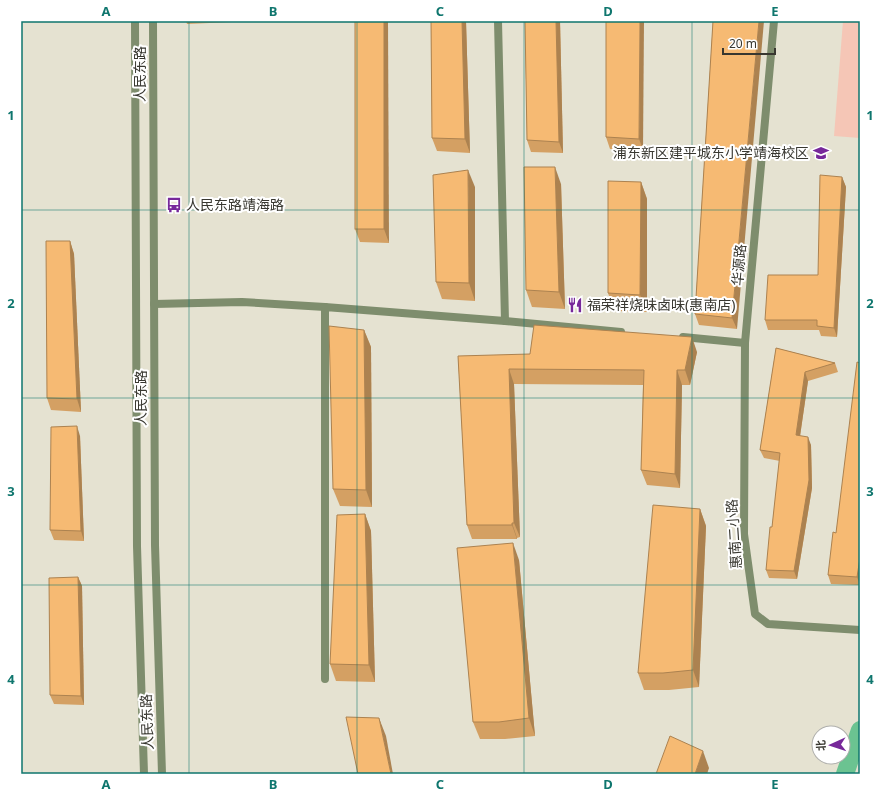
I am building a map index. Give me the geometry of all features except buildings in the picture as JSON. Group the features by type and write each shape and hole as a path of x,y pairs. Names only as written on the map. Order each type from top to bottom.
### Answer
{"street":[{"name":"人民东路","path":"135,21 137,546 144,774"},
{"name":"人民东路","path":"153,21 155,545 162,774"},
{"path":"498,21 505,321"},
{"name":"华源路","path":"745,343 774,21"},
{"path":"154,304 242,302 325,306 629,332"},
{"path":"325,306 325,679"},
{"path":"675,337 745,343"},
{"name":"惠南二小路","path":"745,343 744,534 755,614 768,624 860,630"}],"shaded area":[{"path":"843,21 860,21 860,138 834,136"}],"waterway":[{"path":"845,774 860,730"}],"place":[{"name":"浦东新区建平城东小学靖海校区","path":"821,153"},
{"name":"人民东路靖海路","path":"174,205"},
{"name":"福荣祥烧味卤味(惠南店)","path":"575,305"}]}
